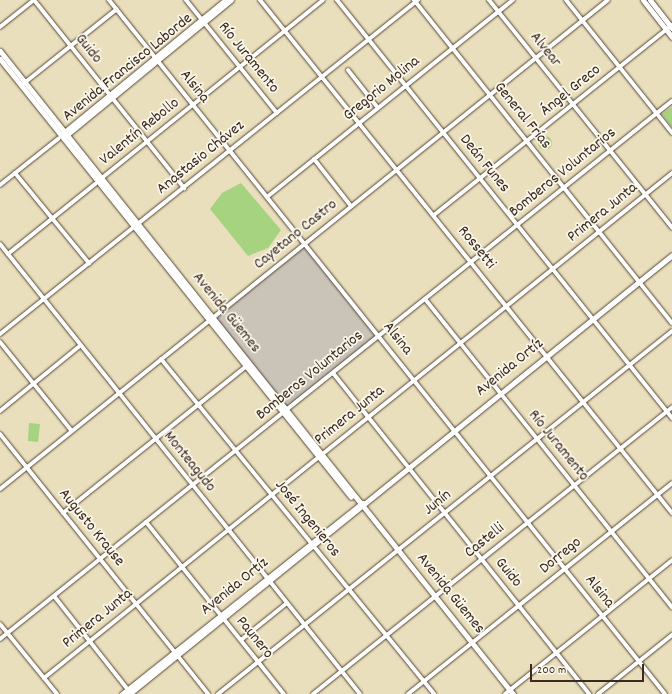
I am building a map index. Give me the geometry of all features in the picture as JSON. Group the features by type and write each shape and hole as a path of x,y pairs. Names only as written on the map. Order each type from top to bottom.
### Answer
{"main road":[{"name":"Avenida Francisco Laborde","path":"203,21 225,0"},
{"name":"Avenida Francisco Laborde","path":"63,136 156,59 231,0"},
{"path":"643,0 670,27"},
{"path":"650,0 670,27 672,37"},
{"path":"0,51 23,84"},
{"path":"0,59 23,84"},
{"name":"Avenida Güemes","path":"23,84 63,136 512,692"},
{"name":"Avenida Ortíz","path":"122,694 129,692 672,255"}],"street":[{"path":"0,27 34,0"},
{"name":"Guido","path":"34,0 184,188"},
{"name":"Alsina","path":"109,0 665,694"},
{"name":"Río Juramento","path":"186,0 276,113"},
{"name":"Rossetti","path":"260,0 672,512"},
{"name":"Valentín Rebollo","path":"103,177 323,0"},
{"name":"Deán Funes","path":"337,0 672,418"},
{"name":"Alvear","path":"489,0 672,228"},
{"name":"Gregorio Molina","path":"267,197 513,0"},
{"path":"566,0 672,133"},
{"name":"Cayetano Castro","path":"0,489 118,392 608,0"},
{"name":"Anastasio Chávez","path":"0,334 416,1"},
{"name":"General Frías","path":"416,1 672,323"},
{"path":"23,84 117,10"},
{"name":"Ángel Greco","path":"434,215 670,27"},
{"path":"348,70 378,108"},
{"name":"Bomberos Voluntarios","path":"0,639 672,101"},
{"name":"Avenida Francisco Laborde","path":"0,185 63,136"},
{"path":"314,159 351,206"},
{"path":"15,173 89,263"},
{"name":"Primera Junta","path":"44,678 672,173"},
{"name":"Valentín Rebollo","path":"8,254 95,184"},
{"name":"Monteagudo","path":"0,244 360,694"},
{"name":"Río Juramento","path":"425,299 672,607"},
{"name":"Junín","path":"218,694 672,331"},
{"path":"0,342 71,430"},
{"path":"0,411 81,345"},
{"name":"José Ingenieros","path":"161,358 434,694"},
{"path":"63,512 248,365"},
{"name":"Guido","path":"333,373 590,694"},
{"name":"Castelli","path":"313,694 672,407"},
{"name":"Augusto Krause","path":"0,434 208,694"},
{"name":"Dorrego","path":"408,694 672,483"},
{"name":"Paunero","path":"146,522 284,694"},
{"path":"505,694 512,692 557,653 672,560"},
{"path":"54,596 129,692"},
{"path":"241,640 287,603"},
{"path":"0,624 57,694"},
{"path":"598,694 672,635"}],"shaded area":[{"path":"304,245 376,336 287,407 215,318"}],"green space":[{"path":"672,107 672,127 662,114"},
{"path":"542,136 548,136 552,140 552,146 548,150 542,150 538,146 538,140"},
{"path":"241,183 281,230 268,248 248,256 210,209 222,193"},
{"path":"29,423 40,424 38,442 28,441"}]}
